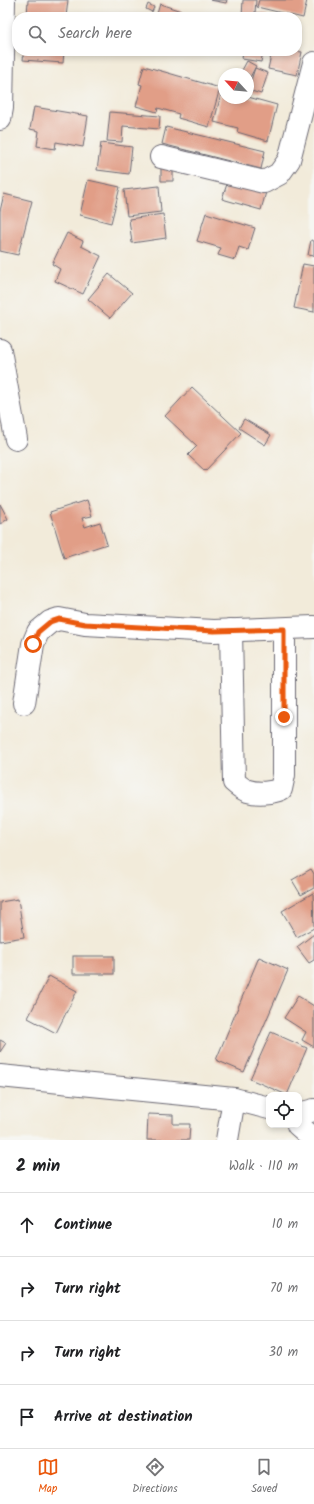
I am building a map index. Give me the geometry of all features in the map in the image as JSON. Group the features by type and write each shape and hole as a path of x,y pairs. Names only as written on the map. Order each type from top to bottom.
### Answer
{"street":[{"path":"0,119 2,108 2,42 4,0"},
{"path":"161,157 264,182 279,174 289,160 314,63"},
{"path":"0,350 16,439"},
{"path":"24,703 33,644 38,632 50,622 59,619 93,624 214,631 314,627"},
{"path":"231,630 234,782 249,792 274,792 281,789 284,775 284,629"},
{"path":"0,1076 234,1099 266,1107"},
{"path":"227,1140 234,1099"},
{"path":"302,1113 314,1110"},
{"path":"301,1128 314,1139"}],"building":[{"path":"28,0 68,0 67,12 27,12"},
{"path":"210,0 227,0 226,3"},
{"path":"243,0 256,0 255,12 242,12"},
{"path":"259,0 307,0 303,18 302,12 278,12 257,7"},
{"path":"148,4 154,7 152,12 146,9"},
{"path":"160,4 181,11 181,12 158,12"},
{"path":"23,56 64,56 63,63 23,60"},
{"path":"242,56 262,56 261,62 242,59"},
{"path":"271,56 301,56 297,75 268,69"},
{"path":"247,61 256,66 254,70 254,68 243,68"},
{"path":"144,66 218,87 218,95 209,127 178,118 179,114 158,108 157,112 136,106 142,85 139,84"},
{"path":"255,68 268,73 261,94 254,92"},
{"path":"254,99 277,105 268,141 237,132 238,128 214,122 218,104 254,104"},
{"path":"34,107 88,116 83,147 56,142 55,149 37,146 39,131 30,129"},
{"path":"110,112 160,116 159,129 123,126 122,142 107,141"},
{"path":"166,127 265,151 261,169 162,144"},
{"path":"101,143 132,147 129,174 97,170"},
{"path":"173,164 173,181 161,181 161,165"},
{"path":"88,180 120,187 111,223 80,215"},
{"path":"228,181 266,192 261,210 222,199"},
{"path":"159,186 161,212 127,216 124,190"},
{"path":"4,194 32,201 18,255 0,251 0,211"},
{"path":"206,213 255,228 248,250 239,247 235,260 218,255 221,248 197,241"},
{"path":"163,214 166,238 132,243 129,219"},
{"path":"67,233 83,241 81,246 101,256 83,294 55,281 60,269 52,264"},
{"path":"311,240 314,241 314,256 308,255"},
{"path":"303,264 314,266 314,312 294,308"},
{"path":"109,274 132,293 110,318 88,299"},
{"path":"192,387 241,433 205,471 188,455 197,446 165,416"},
{"path":"244,419 271,435 265,445 239,428"},
{"path":"87,500 92,516 82,518 85,527 100,522 107,544 64,558 50,512"},
{"path":"0,504 8,519 0,524"},
{"path":"311,869 314,874 314,888 301,895 292,880"},
{"path":"313,893 314,928 297,937 282,911"},
{"path":"18,899 24,937 0,941 0,902"},
{"path":"314,934 314,960 309,963 297,947"},
{"path":"73,956 114,956 114,974 73,974"},
{"path":"259,957 288,970 244,1072 216,1060"},
{"path":"49,976 77,991 56,1033 28,1018"},
{"path":"298,996 314,1006 314,1047 302,1040 306,1032 284,1018"},
{"path":"271,1032 307,1048 288,1092 280,1092 250,1079"},
{"path":"0,1040 6,1043 0,1052"},
{"path":"148,1114 173,1115 173,1124 190,1124 189,1140 147,1140"}],"route":[{"path":"33,644 38,632 50,622 59,619 85,624 214,631 284,629 284,717"}]}
